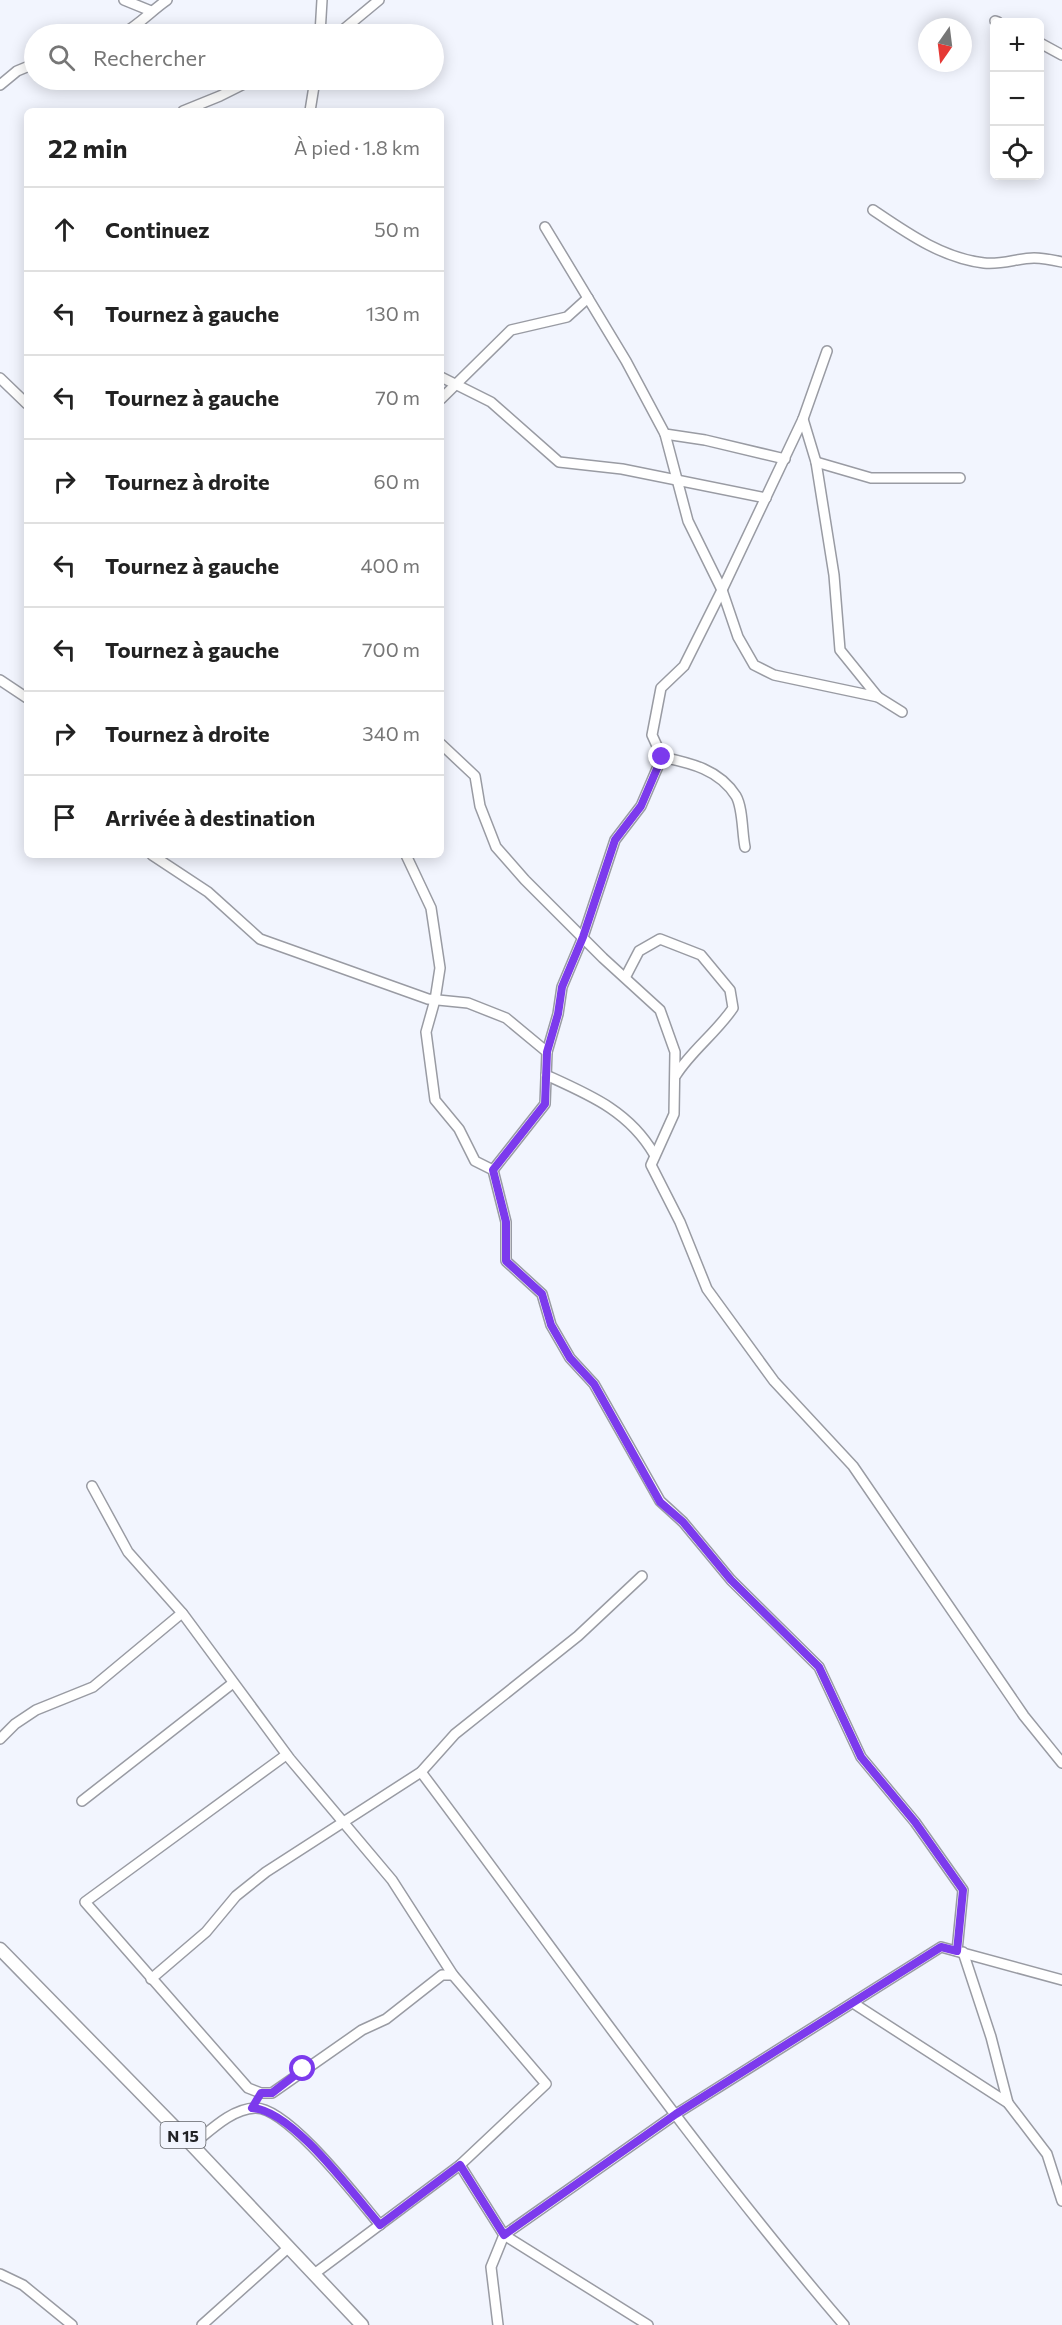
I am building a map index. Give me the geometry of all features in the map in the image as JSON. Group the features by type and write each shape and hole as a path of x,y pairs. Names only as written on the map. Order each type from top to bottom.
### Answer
{"main road":[{"name":"N 15","path":"0,1949 192,2145 362,2325"}],"street":[{"path":"124,0 151,11"},
{"path":"139,24 151,11 167,0"},
{"path":"321,24 322,0"},
{"path":"350,24 379,0"},
{"path":"1044,45 1062,55"},
{"path":"0,84 24,68"},
{"path":"190,108 232,90"},
{"path":"310,108 313,90"},
{"path":"873,210 916,240 957,257 984,263 1008,263 1033,258 1062,261"},
{"path":"545,227 665,434 688,521 722,590 738,637 754,665 774,675 878,697"},
{"path":"444,396 511,330 567,317 588,298"},
{"path":"493,1170 545,1104 547,1052 558,1014 562,987 583,937 615,840 641,806 662,757 652,735 661,688 684,666 722,590 803,419 827,351"},
{"path":"0,378 24,401"},
{"path":"444,378 491,402 559,462 622,469 766,498"},
{"path":"803,419 816,462 834,575 840,650 878,697 902,712"},
{"path":"665,434 705,440 785,459"},
{"path":"816,462 871,478 960,478"},
{"path":"0,680 24,696"},
{"path":"444,747 474,776 480,806 496,847 525,880 626,976 649,1003 660,1010 675,1052 674,1114 651,1165 680,1222 707,1289 774,1381 854,1466 1024,1716 1062,1763"},
{"path":"662,757 697,764 719,778 737,797 745,847"},
{"path":"157,858 208,892 260,939 435,1000 468,1003 506,1018 547,1052"},
{"path":"407,858 431,908 440,968 435,1000 426,1032 435,1100 459,1129 475,1161 493,1170 506,1222 506,1261 542,1294 551,1325 570,1358 594,1384 660,1502 683,1522 731,1580 819,1667 861,1757 915,1822 963,1890 960,1951 991,2037 1008,2103"},
{"path":"626,976 639,951 660,939 701,955 730,990 734,1008 721,1026 687,1057 674,1078"},
{"path":"546,1075 603,1103 642,1133 654,1154"},
{"path":"92,1486 128,1552 182,1613 286,1755 392,1880 453,1975 546,2084 460,2165 314,2274"},
{"path":"151,1979 206,1932 236,1896 266,1872 421,1772 455,1734 578,1635 642,1576"},
{"path":"0,1739 15,1724 36,1710 93,1687 182,1613"},
{"path":"82,1801 233,1683"},
{"path":"286,1755 85,1902 248,2088 261,2093 272,2093 362,2030 386,2019 442,1975 453,1975"},
{"path":"421,1772 676,2114 797,2270 844,2325"},
{"path":"498,2325 491,2267 504,2235 676,2114 941,1947 1062,1980"},
{"path":"853,2003 1008,2103 1047,2154 1062,2201"},
{"path":"252,2108 261,2093"},
{"path":"192,2145 226,2118 252,2108 264,2108 313,2147 335,2168 380,2225"},
{"path":"460,2165 504,2235 648,2325"},
{"path":"202,2325 288,2248"},
{"path":"0,2274 23,2285 72,2325"}],"route":[{"path":"303,2069 272,2093 261,2093 252,2108 264,2108 306,2141 335,2168 380,2225 460,2165 504,2235 676,2114 941,1947 957,1951 963,1890 915,1822 861,1757 819,1667 731,1580 683,1522 660,1502 626,1437 594,1384 570,1358 551,1325 542,1294 506,1261 506,1222 493,1170 545,1104 547,1052 558,1014 562,987 583,937 615,840 641,806 662,757"}]}
